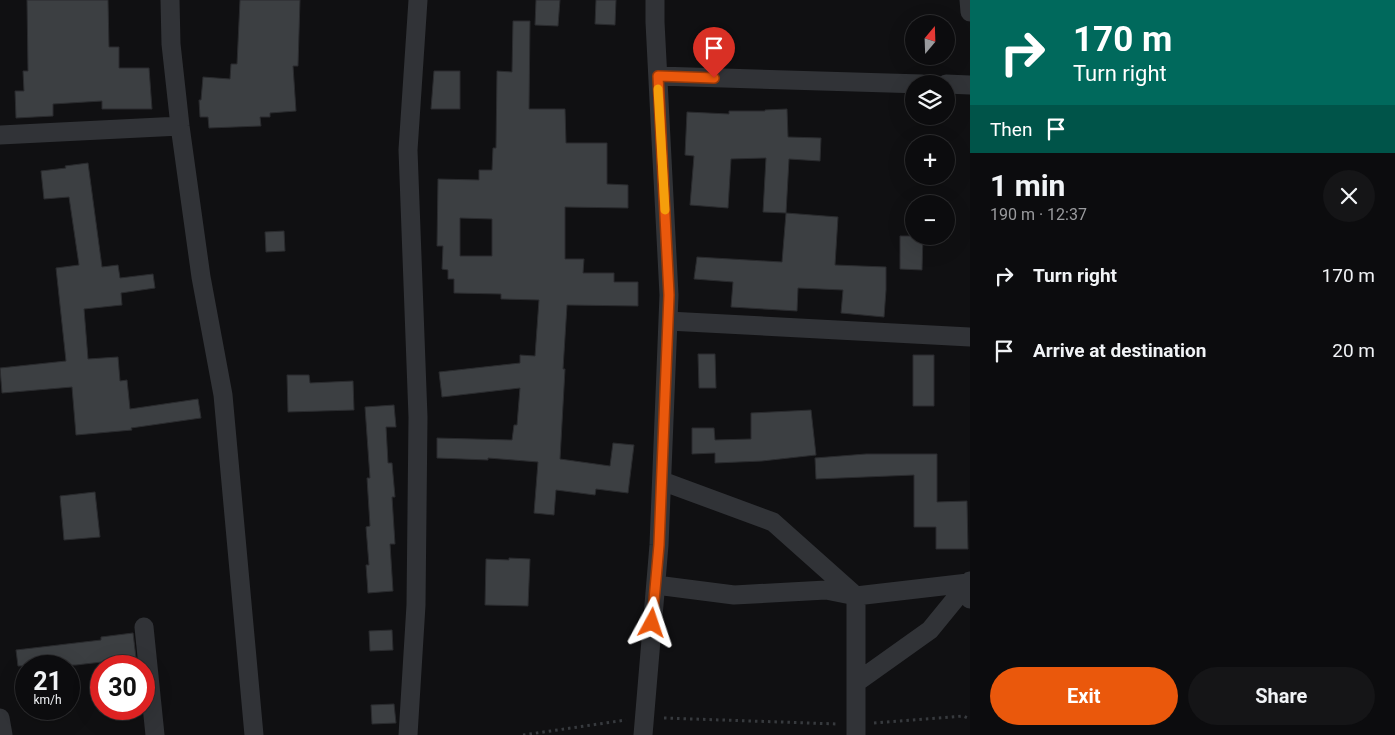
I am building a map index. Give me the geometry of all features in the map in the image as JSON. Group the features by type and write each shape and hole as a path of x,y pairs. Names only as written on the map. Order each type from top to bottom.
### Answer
{"street":[{"path":"170,0 171,44 180,126 201,277 223,395 254,735"},
{"path":"408,735 416,605 418,417 408,150 418,0"},
{"path":"644,726 656,585 669,295 655,0"},
{"path":"969,0 970,12"},
{"path":"658,76 905,83"},
{"path":"955,84 970,85"},
{"path":"0,135 180,126"},
{"path":"668,321 970,337"},
{"path":"662,481 773,522 856,596 858,682 856,730"},
{"path":"656,585 734,595 826,590 856,596 969,588"},
{"path":"858,682 930,630 969,588"},
{"path":"144,627 155,735"},
{"path":"0,718 3,735"}],"path":[{"path":"523,735 644,726 856,730 963,716 970,719"}],"building":[{"path":"27,0 108,0 109,47 119,47 119,68 149,68 152,109 102,109 102,101 53,104 53,116 16,118 15,91 24,91 23,71 28,71"},
{"path":"240,0 300,0 298,66 293,66 296,111 270,113 270,117 260,117 261,126 209,128 208,117 200,117 199,100 201,100 203,77 230,79 231,64 237,64"},
{"path":"536,0 560,0 558,26 535,25"},
{"path":"596,0 616,0 615,25 595,24"},
{"path":"513,21 530,21 529,109 565,109 566,143 607,143 607,184 628,185 628,208 565,207 565,259 584,259 583,273 614,273 614,282 638,282 638,306 567,305 563,369 565,369 560,459 610,466 613,443 634,445 628,493 596,489 595,495 556,490 554,515 534,513 538,462 488,458 488,460 437,458 437,438 512,440 514,425 517,425 520,388 442,397 439,372 520,363 520,355 535,356 539,300 501,299 501,294 454,293 454,279 448,279 448,270 442,269 443,246 437,246 438,179 479,180 479,170 492,170 493,148 496,148 497,71 512,72","holes":["460,218 492,219 492,256 460,256"]},
{"path":"434,71 460,71 460,109 431,109"},
{"path":"787,109 788,137 821,138 820,161 789,159 786,213 763,212 766,158 731,159 728,208 690,205 694,156 685,155 687,112 729,114 729,111"},
{"path":"88,163 102,267 118,265 120,278 153,274 155,288 121,293 122,305 84,309 88,359 118,357 120,381 127,380 130,409 198,399 201,418 131,428 132,430 76,435 72,387 2,393 0,368 66,361 56,268 79,265 69,197 44,199 41,171"},
{"path":"786,213 838,217 835,265 886,267 884,317 841,313 843,290 798,288 797,311 731,307 733,282 694,279 697,257 782,262"},
{"path":"284,231 285,251 266,252 265,232"},
{"path":"900,236 905,236 905,245 923,245 922,270 900,269"},
{"path":"698,354 715,354 716,388 699,388"},
{"path":"913,355 934,355 934,406 913,406"},
{"path":"287,375 309,375 310,383 353,381 354,410 288,412"},
{"path":"394,405 396,427 386,427 388,463 392,463 395,497 392,497 395,544 390,544 393,591 368,593 366,565 369,565 366,527 370,526 367,478 370,478 365,407"},
{"path":"811,410 816,455 762,461 715,463 715,453 692,454 692,428 714,428 715,440 751,439 751,413"},
{"path":"866,454 937,454 937,502 967,501 968,549 936,549 936,527 914,527 914,475 816,479 815,458"},
{"path":"95,492 100,537 64,540 60,496"},
{"path":"509,558 530,559 528,606 485,605 486,559 509,560"},
{"path":"392,630 393,650 370,651 369,631"},
{"path":"133,633 136,655 90,655 90,663 80,665 80,655 17,655 16,650 101,640 101,637"},
{"path":"394,704 396,723 372,724 371,705"}],"slow traffic":[{"path":"658,89 665,210"}],"route":[{"path":"652,623 659,545 669,295 658,76 714,78"}]}
